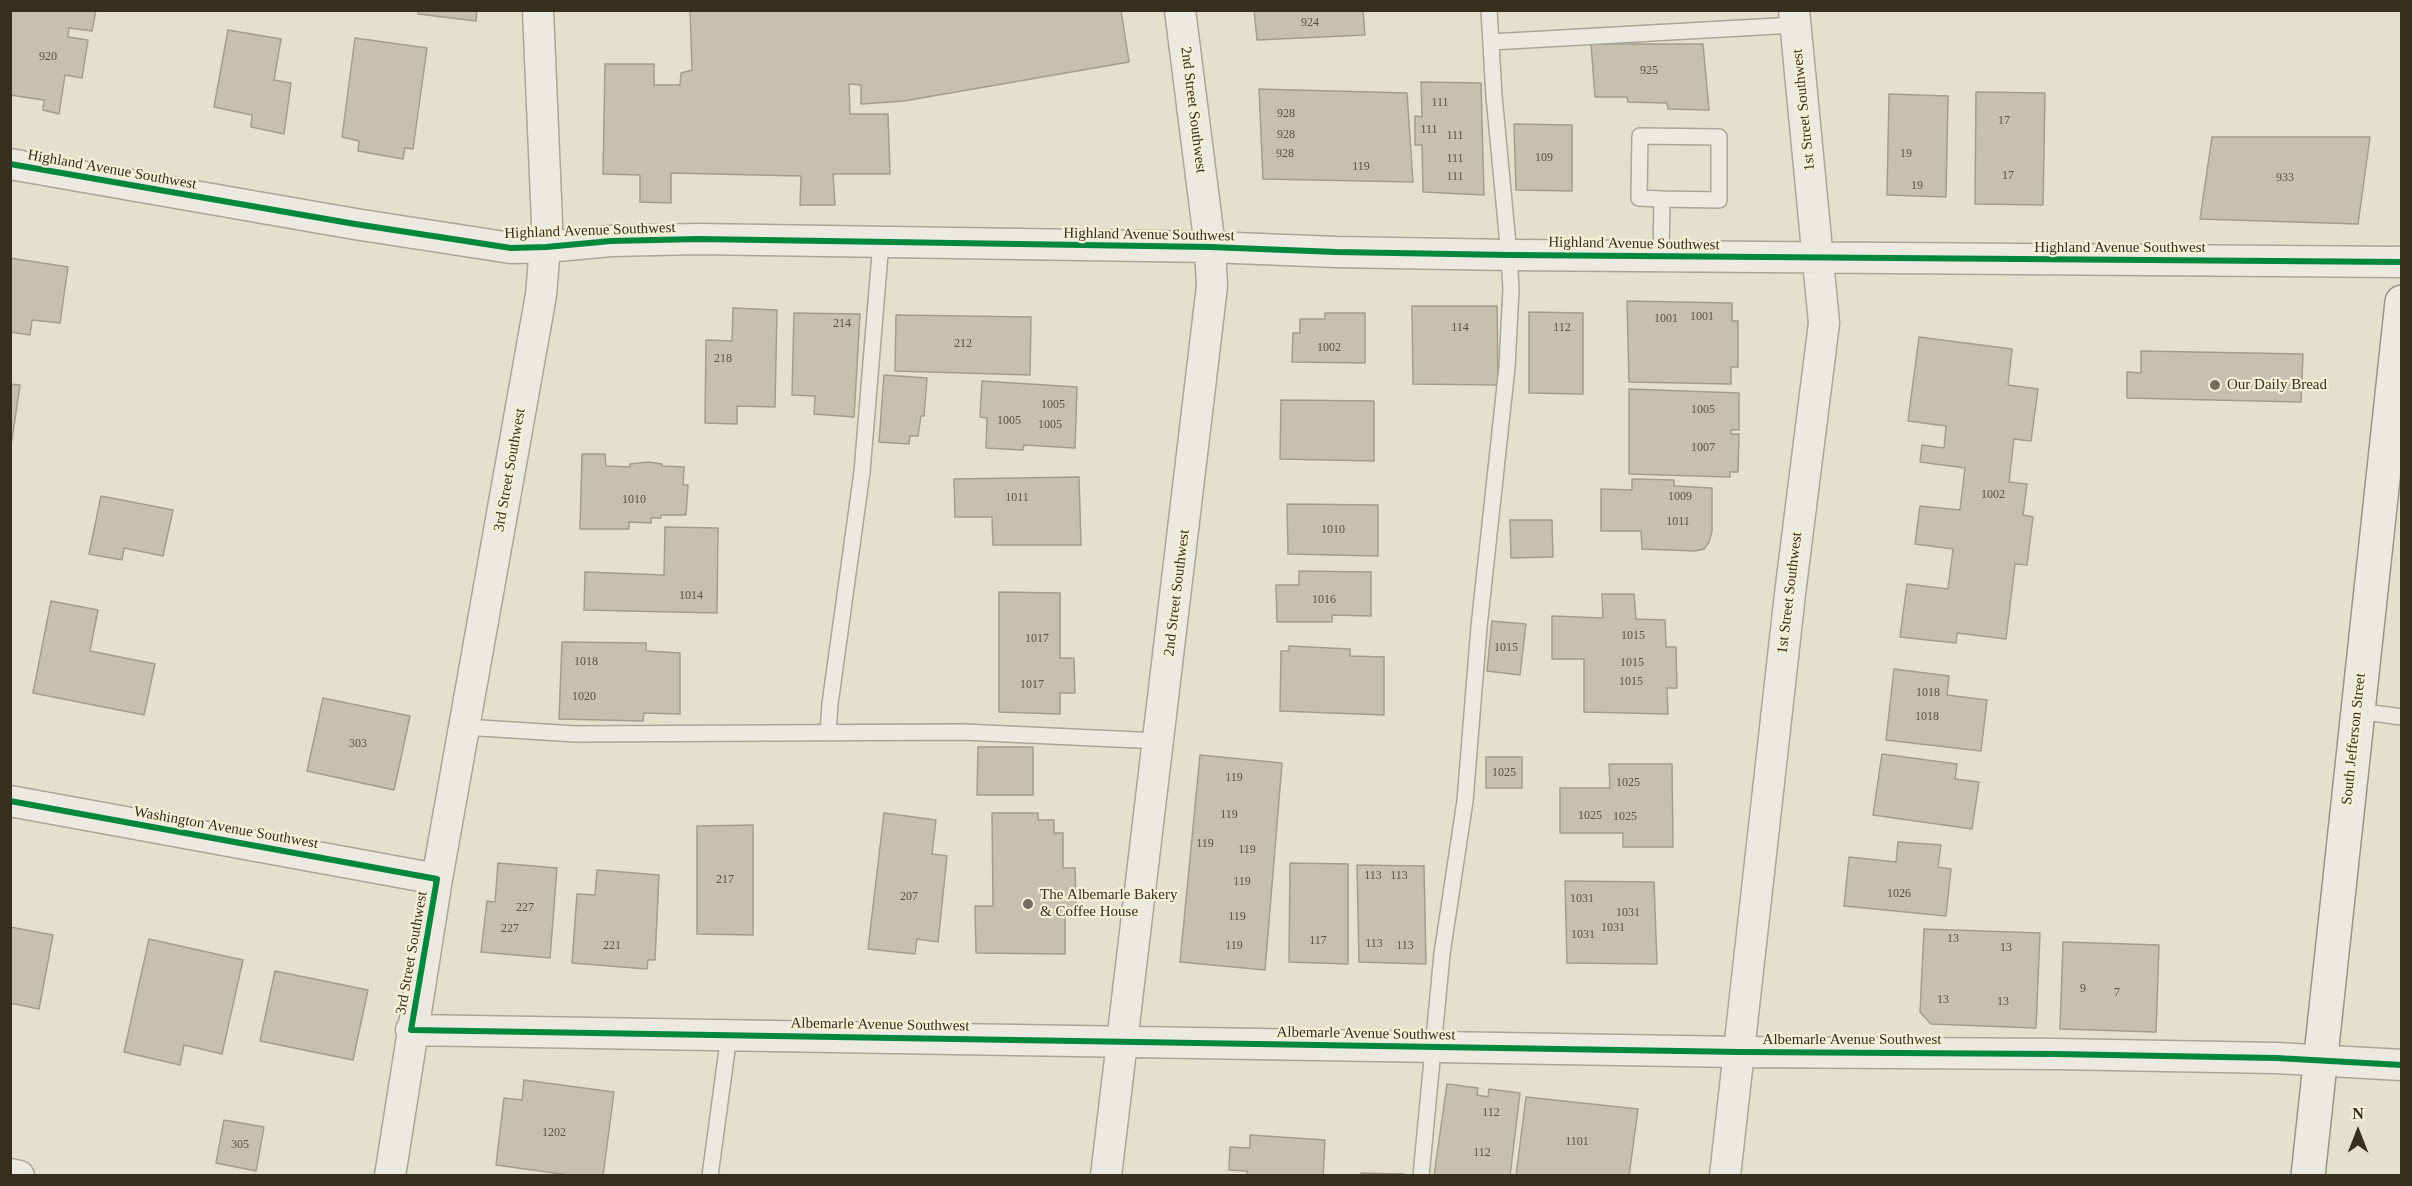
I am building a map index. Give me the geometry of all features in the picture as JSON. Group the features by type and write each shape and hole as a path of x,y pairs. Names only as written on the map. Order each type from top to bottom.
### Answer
{"main road":[{"name":"South Jefferson Street","path":"2308,1176 2402,303"}],"street":[{"name":"3rd Street Southwest","path":"390,1176 411,1030 541,296 547,223 538,10"},
{"name":"2nd Street Southwest","path":"1106,1176 1160,741 1212,286 1210,247 1180,10"},
{"name":"1st Street Southwest","path":"1725,1176 1790,594 1824,323 1794,18"},
{"name":"Highland Avenue Southwest","path":"10,164 355,224 512,248 611,241 698,239 1210,247 1509,255 2402,262"},
{"name":"Washington Avenue Southwest","path":"10,801 437,879"},
{"name":"Albemarle Avenue Southwest","path":"411,1030 1740,1052 2055,1054 2402,1065"},
{"path":"10,1174 19,1176"}],"lane":[{"path":"1421,1176 1442,954 1464,801 1479,627 1507,368 1511,289 1489,10"},
{"path":"1491,42 1794,18"},
{"path":"1640,136 1719,137 1719,200 1662,199 1639,198 1640,136"},
{"path":"1661,256 1662,199"},
{"path":"828,733 862,472 881,242"},
{"path":"2357,711 2402,717"},
{"path":"464,727 576,734 963,732 1160,741"},
{"path":"710,1176 729,1035"}],"building":[{"path":"10,10 96,10 92,31 69,28 68,37 88,40 82,78 65,75 59,114 43,110 44,100 10,95"},
{"path":"418,10 477,10 476,21 418,14"},
{"path":"690,10 1121,10 1129,62 904,101 861,104 861,85 849,84 850,114 888,114 890,174 833,174 835,205 800,205 801,176 671,173 671,203 640,202 640,175 603,174 605,64 654,64 654,85 680,85 681,73 692,70"},
{"path":"1254,10 1363,10 1365,35 1257,40"},
{"path":"228,30 281,39 274,80 291,83 284,134 251,127 252,115 214,107"},
{"path":"355,38 427,48 413,149 405,148 403,159 358,151 359,141 342,137"},
{"path":"1591,44 1703,44 1709,110 1668,109 1667,103 1628,102 1627,97 1595,97"},
{"path":"1421,82 1481,83 1484,195 1423,192 1422,145 1415,145 1415,116 1422,117"},
{"path":"1259,89 1407,93 1413,182 1263,179"},
{"path":"1976,92 2045,93 2043,205 1975,204"},
{"path":"1889,94 1948,96 1946,197 1887,195"},
{"path":"1514,124 1572,125 1572,191 1516,190"},
{"path":"2212,137 2370,137 2358,224 2200,219"},
{"path":"10,258 68,267 60,323 32,320 30,335 10,332"},
{"path":"1627,301 1732,303 1732,321 1738,321 1738,367 1731,367 1731,384 1629,382"},
{"path":"1412,306 1497,306 1498,385 1413,384"},
{"path":"733,308 777,310 775,407 737,406 737,424 705,423 706,340 732,341"},
{"path":"1529,312 1583,313 1583,394 1529,393"},
{"path":"794,313 860,314 854,417 814,414 815,396 792,395"},
{"path":"1325,313 1365,313 1365,363 1292,362 1293,333 1300,333 1300,319 1325,319"},
{"path":"896,315 1031,317 1030,375 895,371"},
{"path":"1919,337 2012,349 2008,385 2038,389 2031,441 2014,439 2009,482 2027,484 2023,515 2033,517 2027,565 2015,564 2006,639 1957,633 1956,643 1900,637 1907,584 1948,589 1953,549 1915,544 1920,506 1960,510 1965,468 1920,462 1922,445 1944,448 1946,426 1908,421"},
{"name":"Our Daily Bread","path":"2141,351 2303,354 2301,402 2127,398 2127,372 2141,373"},
{"path":"884,375 927,378 924,416 921,416 918,436 910,436 909,444 879,442"},
{"path":"982,381 1077,387 1075,448 1024,445 1023,450 986,448 987,418 980,417"},
{"path":"10,384 20,385 11,446 10,446"},
{"path":"1629,389 1739,393 1739,430 1731,430 1731,434 1739,434 1738,472 1730,472 1730,477 1629,474"},
{"path":"1281,400 1374,401 1374,461 1280,459"},
{"path":"582,454 605,454 606,466 630,467 630,464 648,462 662,464 662,466 684,467 683,485 688,485 686,515 661,515 661,518 651,518 651,523 629,522 629,529 580,529"},
{"path":"1079,477 1081,545 993,545 992,517 955,517 954,479"},
{"path":"1632,479 1674,480 1674,486 1712,488 1712,531 1704,549 1695,551 1642,549 1641,531 1601,531 1601,489 1632,490"},
{"path":"101,496 173,510 163,556 124,548 122,560 89,554"},
{"path":"1287,504 1378,505 1378,556 1288,554"},
{"path":"1510,520 1552,520 1553,557 1511,558"},
{"path":"665,527 718,528 717,613 584,610 585,572 664,575"},
{"path":"1299,571 1371,572 1371,616 1332,615 1332,622 1277,622 1276,585 1299,585"},
{"path":"999,592 1060,593 1060,658 1074,658 1075,693 1060,693 1060,714 999,712"},
{"path":"1602,594 1634,594 1636,619 1665,620 1666,647 1676,647 1677,688 1667,688 1668,714 1584,712 1584,659 1552,659 1552,616 1603,618"},
{"path":"51,601 98,610 90,651 155,664 144,715 33,693"},
{"path":"1492,621 1526,624 1520,675 1487,671"},
{"path":"562,642 646,643 646,651 680,653 680,714 644,713 643,721 559,719"},
{"path":"1289,646 1350,649 1350,656 1384,657 1384,715 1280,711 1281,651 1289,651"},
{"path":"1894,669 1949,676 1947,695 1987,700 1981,751 1886,740"},
{"path":"323,698 410,716 394,790 307,771"},
{"path":"978,747 1033,747 1033,795 977,795"},
{"path":"1882,754 1957,764 1955,779 1979,782 1972,829 1873,815"},
{"path":"1200,755 1282,763 1265,970 1180,962"},
{"path":"1486,757 1522,757 1522,788 1486,788"},
{"path":"1609,764 1672,764 1673,847 1623,847 1623,833 1560,833 1560,788 1610,788"},
{"path":"884,813 936,820 932,854 947,856 938,942 917,939 915,954 868,949"},
{"path":"992,813 1038,813 1038,820 1054,820 1054,833 1063,833 1063,868 1075,868 1076,909 1065,908 1065,954 976,953 975,906 993,906"},
{"path":"753,825 753,935 697,934 697,826"},
{"path":"1898,842 1941,845 1938,867 1951,869 1946,916 1844,906 1849,857 1896,862"},
{"path":"498,863 557,868 550,958 481,952 487,901 495,902"},
{"path":"1290,863 1348,864 1348,964 1289,962"},
{"path":"1357,865 1424,866 1426,964 1359,962"},
{"path":"597,870 659,875 655,960 648,960 647,969 572,963 577,894 595,895"},
{"path":"1565,881 1654,882 1657,964 1567,963"},
{"path":"10,927 53,935 39,1009 10,1003"},
{"path":"1924,929 2040,933 2036,1028 1931,1024 1920,1012"},
{"path":"149,939 243,960 222,1054 184,1045 180,1065 124,1052"},
{"path":"2063,942 2159,945 2156,1032 2060,1029"},
{"path":"275,971 368,990 353,1060 260,1041"},
{"path":"524,1080 614,1092 603,1176 576,1176 496,1165 504,1098 522,1100"},
{"path":"1447,1084 1478,1088 1477,1095 1488,1097 1489,1089 1520,1093 1510,1176 1434,1176"},
{"path":"1526,1097 1638,1109 1629,1176 1516,1176"},
{"path":"224,1120 264,1127 256,1171 216,1163"},
{"path":"1250,1135 1325,1140 1323,1176 1247,1176 1247,1171 1229,1170 1230,1147 1250,1148"},
{"path":"1361,1173 1404,1174 1404,1176 1361,1176"}],"cycle path":[{"path":"10,164 355,224 511,248 611,241 698,239 1210,247 1509,255 2402,262"},
{"path":"10,801 437,879 411,1030 1740,1052 2055,1054 2276,1058 2402,1065"}],"place":[{"name":"Our Daily Bread","path":"2215,385"},
{"name":"The Albemarle Bakery & Coffee House","path":"1028,904"}]}
